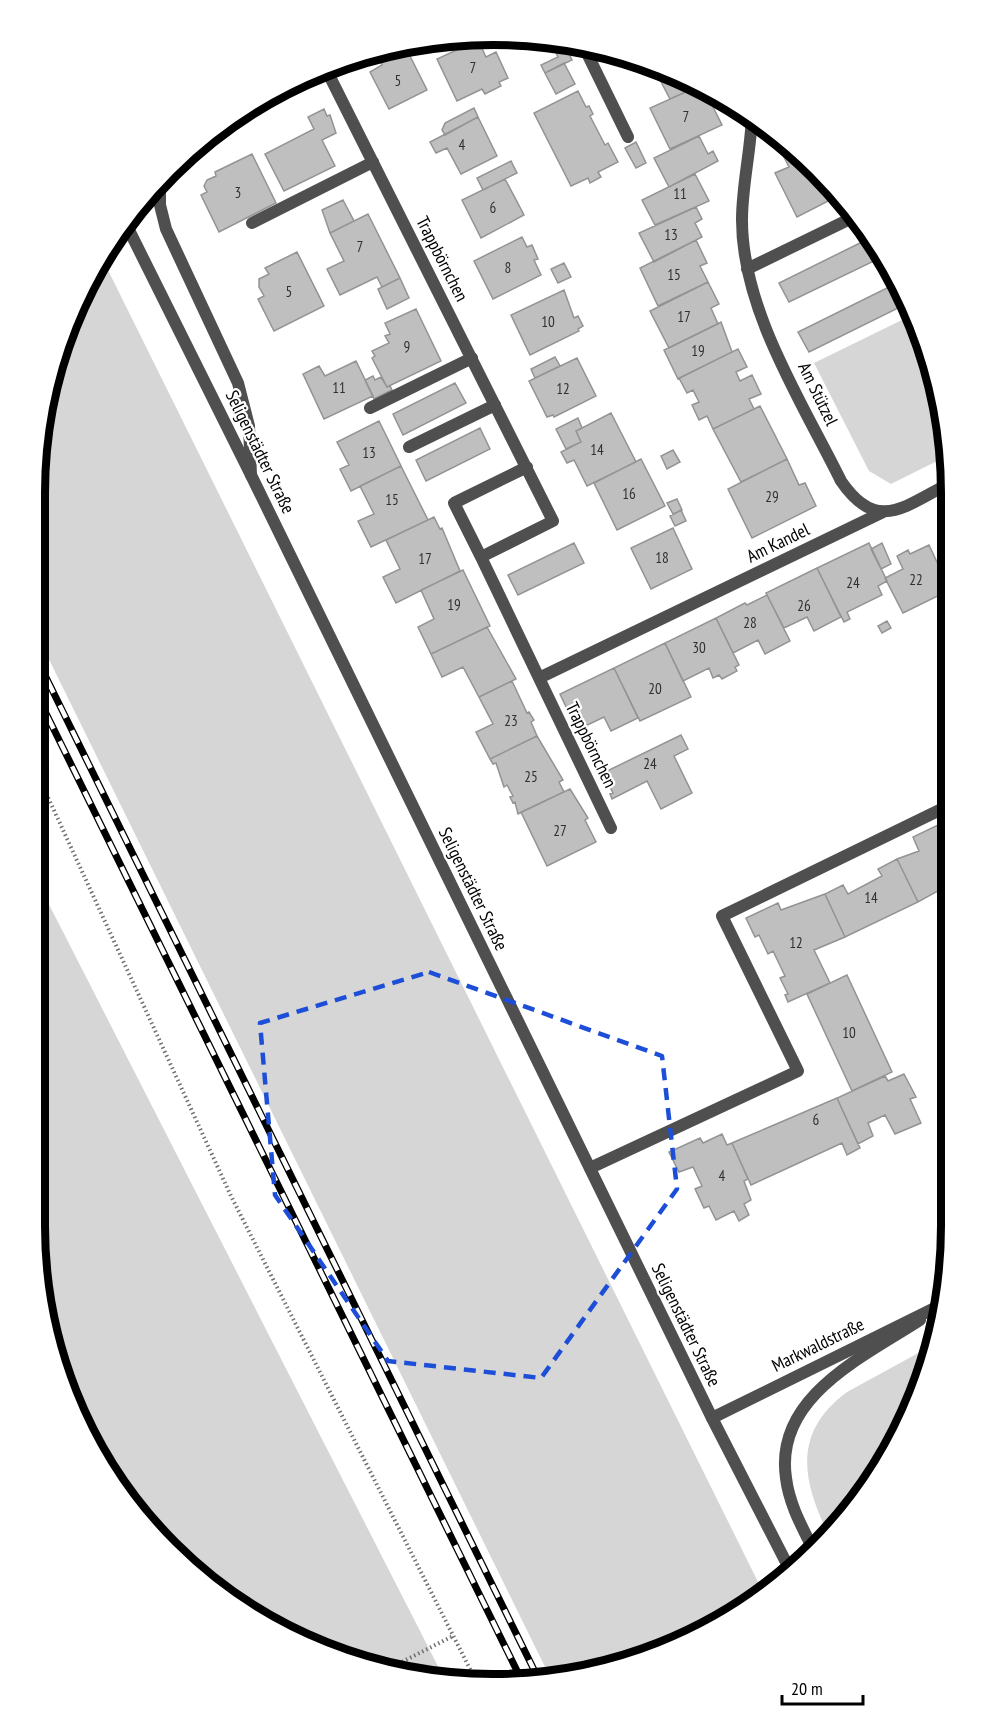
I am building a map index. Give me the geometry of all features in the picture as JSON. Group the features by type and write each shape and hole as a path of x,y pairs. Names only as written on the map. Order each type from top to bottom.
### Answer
{"street":[{"path":"588,56 628,137"},
{"name":"Trappbörnchen","path":"330,76 553,521 481,557"},
{"name":"Am Stützel","path":"751,127 742,203 747,269 764,325 841,481 859,504 876,512 884,511"},
{"path":"252,224 373,162"},
{"path":"160,194 160,205 166,229 238,383 249,426 251,475"},
{"path":"747,269 848,220"},
{"name":"Seligenstädter Straße","path":"130,232 712,1418 787,1564"},
{"path":"370,408 472,358"},
{"path":"409,447 495,405"},
{"name":"Trappbörnchen","path":"526,467 454,503 611,828"},
{"name":"Am Kandel","path":"539,678 884,511 903,507 941,488"},
{"path":"590,1168 798,1071 722,916 941,810"},
{"name":"Markwaldstraße","path":"712,1418 932,1310"},
{"path":"810,1543 797,1516 786,1479 787,1444 792,1425 802,1407 833,1379 932,1312"}],"path":[{"path":"45,791 231,1196 472,1673"},
{"path":"399,1664 453,1636"}],"highlighted area":[{"path":"429,972 662,1056 677,1189 541,1378 388,1361 275,1195 260,1023"}],"shaded area":[{"path":"106,267 760,1585 717,1614 664,1640 609,1659 547,1670 45,651 45,493 49,435 60,377 69,349 91,295"},
{"path":"905,318 926,377 940,460 891,484 869,471 814,363"},
{"path":"45,897 440,1671 377,1659 349,1650 295,1628 244,1598 198,1563 156,1521 121,1475 91,1424 60,1342 46,1255"},
{"path":"923,1350 907,1397 881,1450 848,1499 825,1527 812,1492 807,1456 818,1423 830,1407 847,1392"}],"building":[{"path":"481,45 486,57 496,52 508,78 499,82 501,86 485,94 482,89 457,101 437,59 465,46"},
{"path":"555,50 568,52 572,60 545,73 541,65 558,57"},
{"path":"409,54 427,90 389,109 370,72 390,57 396,56 397,58"},
{"path":"564,63 575,84 556,94 545,73"},
{"path":"659,77 689,90 670,99"},
{"path":"689,90 710,101 722,125 670,149 650,108"},
{"path":"578,91 586,107 589,106 593,114 590,116 605,145 608,143 618,162 598,172 601,177 590,183 588,178 571,186 534,113"},
{"path":"474,108 478,117 445,135 442,130 445,123"},
{"path":"324,109 327,116 330,115 336,133 322,140 335,166 284,191 265,154 314,129 308,117"},
{"path":"478,117 497,156 461,174 447,148 436,153 430,142"},
{"path":"699,136 708,154 713,151 718,161 669,187 654,158"},
{"path":"636,142 646,163 636,168 625,148"},
{"path":"782,153 810,176 831,199 797,217 775,173 789,167"},
{"path":"252,154 276,203 219,232 201,195 207,192 204,186 207,180 216,176 215,172"},
{"path":"511,161 517,173 483,190 477,178"},
{"path":"695,174 709,201 655,225 642,200"},
{"path":"505,179 524,215 481,238 462,200"},
{"path":"343,200 354,221 330,233 322,210"},
{"path":"696,207 702,219 695,223 702,237 654,262 639,233"},
{"path":"368,214 400,278 382,287 377,277 340,295 327,269 344,261 330,233"},
{"path":"522,237 527,247 532,245 538,259 534,260 541,275 493,299 474,261"},
{"path":"696,240 707,263 700,266 708,282 658,306 640,268"},
{"path":"863,241 874,261 789,302 779,283"},
{"path":"297,252 324,306 274,331 258,299 264,296 259,287 259,279 269,274 265,268"},
{"path":"564,263 571,277 558,283 551,269"},
{"path":"400,278 409,298 387,309 378,289"},
{"path":"708,282 719,304 711,308 718,324 669,348 650,311"},
{"path":"890,286 900,307 809,352 798,332"},
{"path":"564,290 574,318 578,316 583,326 578,329 579,331 530,355 511,315"},
{"path":"416,309 441,361 387,387 372,358 375,356 372,351 389,343 385,336 390,334 385,323"},
{"path":"721,322 732,352 678,379 664,350"},
{"path":"738,349 747,367 736,372 740,381 752,375 761,394 749,399 754,409 713,429 707,416 699,420 692,405 699,402 693,390 687,393 679,378"},
{"path":"555,357 560,366 535,378 531,369"},
{"path":"577,358 596,396 554,417 553,415 547,417 529,381"},
{"path":"356,361 373,396 324,419 303,374 319,366 325,376"},
{"path":"373,376 375,380 381,377 387,387 390,386 392,390 374,399 365,380"},
{"path":"455,383 466,403 403,435 393,414"},
{"path":"760,406 787,459 741,482 713,429"},
{"path":"611,413 636,462 587,486 574,460 567,463 561,452 581,442 576,431"},
{"path":"578,418 582,428 576,431 581,442 566,449 556,429"},
{"path":"379,421 401,466 351,491 340,469 349,465 337,442"},
{"path":"480,428 490,449 426,481 416,460"},
{"path":"673,450 680,462 667,469 661,456"},
{"path":"641,459 665,506 617,530 594,483"},
{"path":"787,459 799,485 805,483 816,506 752,538 728,489"},
{"path":"401,466 428,520 371,547 358,521 374,514 360,486"},
{"path":"677,499 682,510 673,514 667,503"},
{"path":"681,510 686,521 675,526 670,516"},
{"path":"434,517 440,529 442,528 460,571 396,603 383,577 400,569 386,540"},
{"path":"673,528 692,569 651,589 631,548"},
{"path":"574,543 584,563 518,595 508,575"},
{"path":"869,543 887,581 878,586 882,595 847,612 850,619 844,622 817,568"},
{"path":"882,543 891,564 881,569 871,549"},
{"path":"929,545 941,571 941,594 903,613 885,578 903,569 897,556 908,550 910,554"},
{"path":"817,568 841,617 814,631 807,617 784,628 766,593"},
{"path":"463,570 490,626 431,654 418,627 434,619 421,590"},
{"path":"767,595 790,641 765,654 758,640 733,653 716,618"},
{"path":"716,618 739,665 735,667 737,671 722,679 719,675 713,678 709,668 683,681 665,643"},
{"path":"887,621 891,628 882,633 878,626"},
{"path":"487,627 516,679 479,697 463,667 442,677 431,654"},
{"path":"665,643 691,697 640,721 614,668"},
{"path":"614,668 638,718 611,731 604,717 577,730 560,694"},
{"path":"512,681 527,713 529,712 534,720 531,722 537,736 490,759 476,732 493,724 479,697"},
{"path":"681,735 688,749 674,756 692,793 661,809 647,781 612,799 610,794 613,793 603,773"},
{"path":"537,736 563,780 559,782 564,792 518,814 515,802 513,803 510,797 513,796 507,785 504,787 496,763 493,764 490,759"},
{"path":"570,789 588,818 585,820 596,842 547,866 521,812"},
{"path":"938,825 940,829 941,889 918,902 897,859 919,851 913,837"},
{"path":"897,859 918,902 845,937 825,894 843,885 848,894 882,876 878,869"},
{"path":"825,894 845,937 814,950 830,983 788,1002 785,995 788,994 780,978 785,976 773,951 768,954 759,935 755,937 746,918 778,903 781,910"},
{"path":"847,975 892,1072 852,1091 807,994"},
{"path":"904,1074 916,1097 910,1099 921,1123 895,1134 885,1115 868,1123 873,1136 858,1144 837,1098 885,1076 888,1081"},
{"path":"837,1098 860,1148 847,1155 842,1143 751,1185 732,1143"},
{"path":"722,1134 727,1145 732,1143 748,1179 744,1181 751,1200 744,1204 749,1215 739,1221 734,1211 716,1220 709,1206 704,1208 695,1189 702,1186 693,1167 679,1172 669,1152 700,1138 703,1143"}],"railway":[{"path":"45,675 535,1672"},
{"path":"45,711 518,1673"}]}
